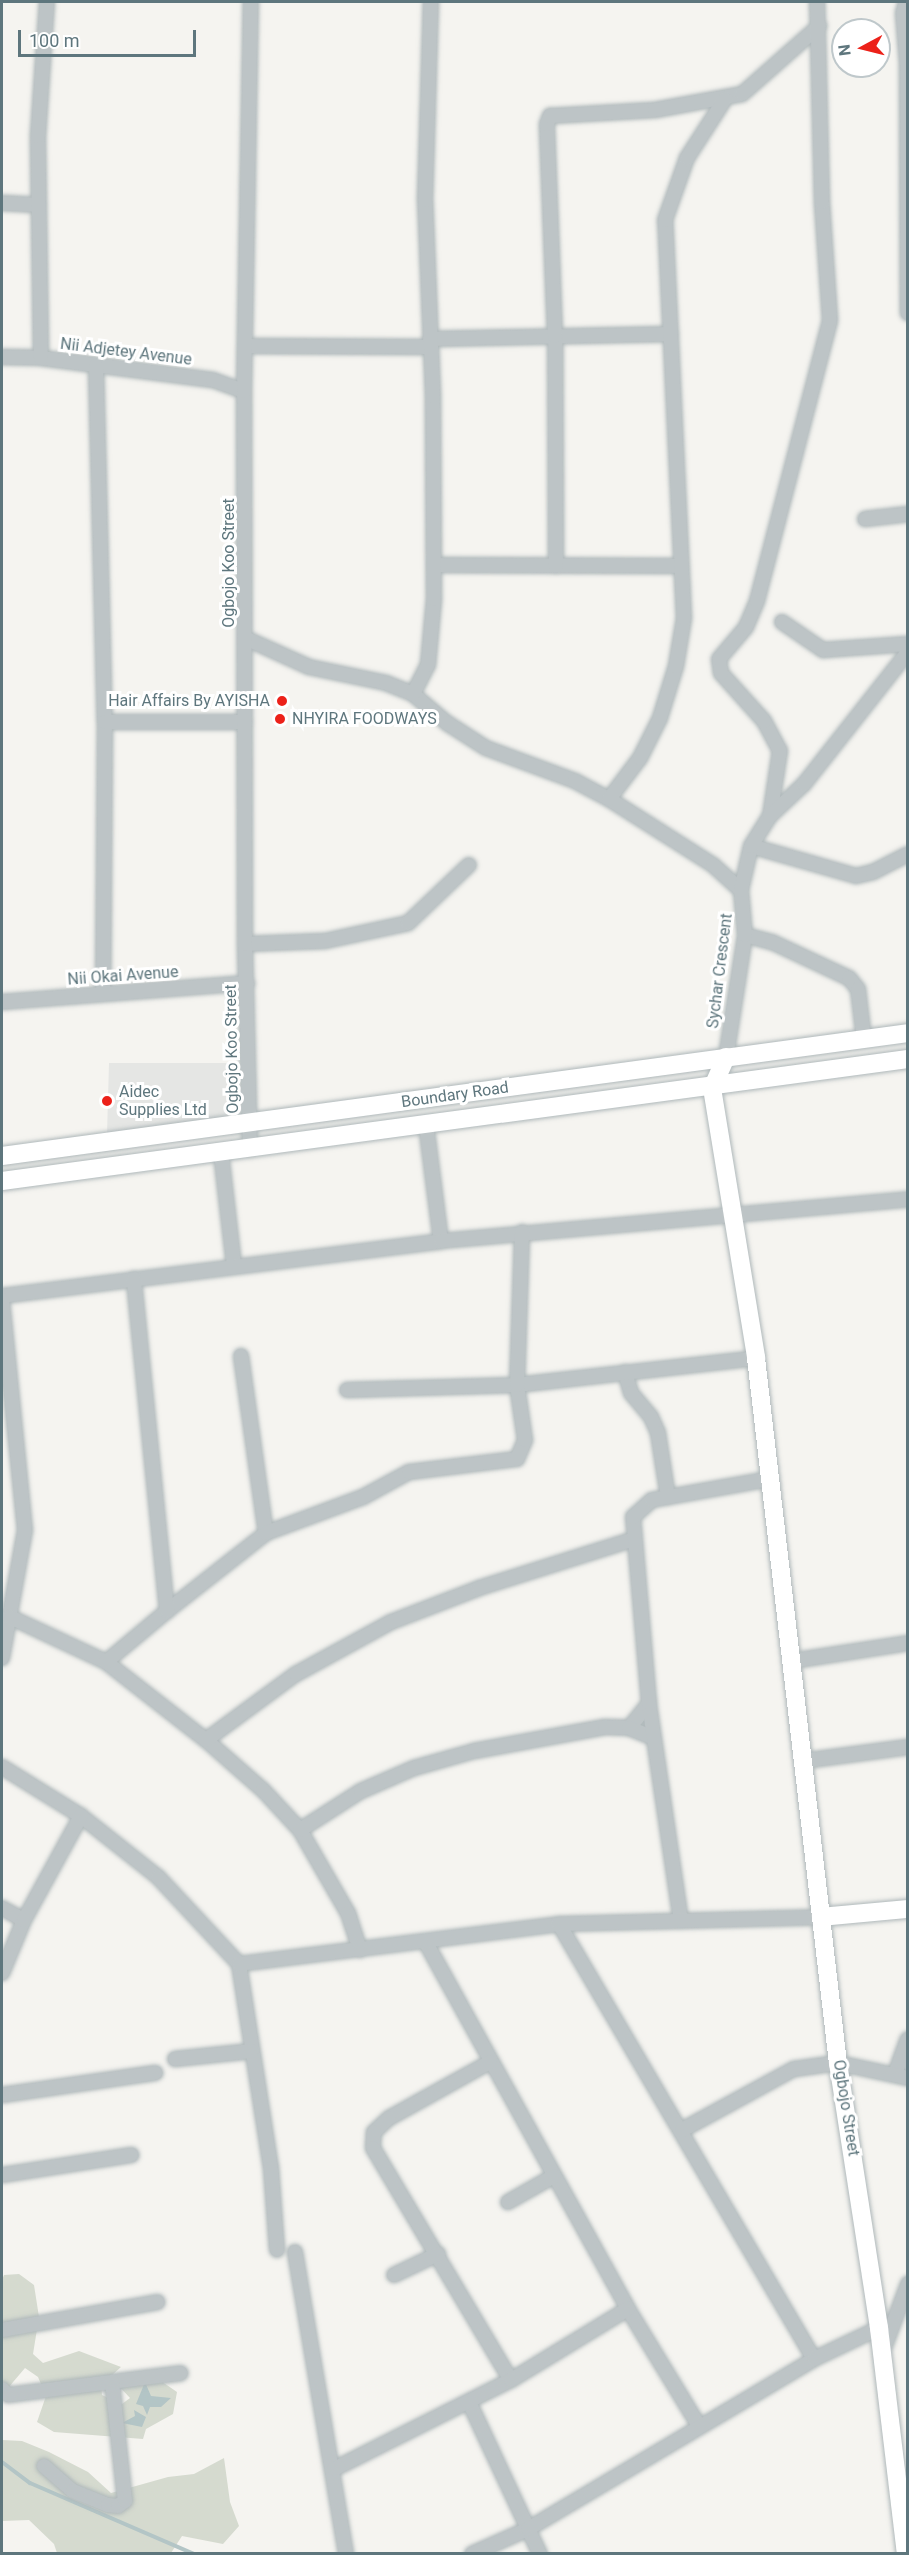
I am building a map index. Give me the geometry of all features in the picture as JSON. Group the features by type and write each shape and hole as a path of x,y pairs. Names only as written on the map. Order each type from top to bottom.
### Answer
{"main road":[{"name":"Boundary Road","path":"2,1156 249,1125 908,1033"},
{"path":"712,1088 726,1057"},
{"name":"Boundary Road","path":"2,1181 712,1088 908,1059"},
{"name":"Ogbojo Street","path":"712,1088 756,1358 838,2063 879,2328 906,2553"},
{"path":"821,1917 908,1909"}],"street":[{"path":"41,358 38,136 47,2"},
{"name":"Ogbojo Koo Street","path":"250,1150 245,944 244,391 251,2"},
{"path":"413,694 423,678 430,651 435,565 425,200 431,2"},
{"path":"770,816 780,751 764,721 721,673 719,659 746,627 757,601 830,320 822,202 817,2"},
{"path":"906,2 903,13 907,63 908,313"},
{"path":"555,566 555,336 547,124 550,116 695,104 742,94 759,83 819,26"},
{"path":"609,799 640,758 668,693 684,618 680,566 667,208 687,158 706,124 725,99"},
{"path":"695,104 706,124"},
{"path":"2,203 39,205"},
{"path":"245,346 430,343 555,336 671,334"},
{"name":"Nii Adjetey Avenue","path":"2,357 41,358 213,380 244,391"},
{"path":"96,366 105,722 103,994"},
{"path":"865,519 908,514"},
{"path":"435,565 680,566"},
{"path":"782,622 823,650 908,644"},
{"path":"245,638 309,667 387,683 413,694 447,723 486,748 575,781 609,799 713,865 741,890"},
{"path":"770,816 804,784 908,652"},
{"path":"105,722 245,722"},
{"name":"Sychar Crescent","path":"726,1057 745,935 741,890 751,846 770,816"},
{"path":"751,846 856,876 873,872 908,854"},
{"path":"245,944 326,941 408,923 469,865"},
{"path":"745,935 772,942 849,978 858,989 864,1039"},
{"name":"Nii Okai Avenue","path":"2,1002 247,983"},
{"path":"426,1124 441,1241"},
{"path":"221,1153 234,1266"},
{"path":"2,1658 25,1530 2,1298 234,1266 522,1232 908,1198"},
{"path":"106,1662 266,1533 363,1497 409,1472 518,1459 525,1440 517,1385 522,1232"},
{"path":"134,1279 167,1611"},
{"path":"241,1356 266,1533"},
{"path":"347,1390 517,1385 756,1358"},
{"path":"625,1372 631,1393 651,1417 658,1432 668,1497"},
{"path":"681,1921 654,1738 633,1517 640,1508 668,1497 770,1479"},
{"path":"206,1740 296,1674 390,1622 478,1588 634,1539"},
{"path":"10,1617 106,1662 206,1740 263,1790 300,1830 348,1913 360,1950"},
{"path":"792,1661 908,1644"},
{"path":"629,1728 650,1702"},
{"path":"300,1830 362,1791 414,1768 550,1734 605,1727 629,1728 654,1738"},
{"path":"803,1761 908,1747"},
{"path":"2,1767 81,1816 158,1877 239,1964 271,2168 277,2250"},
{"path":"2,1973 24,1920 81,1816"},
{"path":"2,1908 24,1920"},
{"path":"239,1964 560,1924 821,1917"},
{"path":"560,1924 814,2359"},
{"path":"425,1941 628,2309 699,2426"},
{"path":"682,2130 794,2069 838,2063 902,2076 908,2039"},
{"path":"175,2059 252,2050"},
{"path":"490,2062 389,2118 374,2132 373,2148 511,2380"},
{"path":"2,2095 155,2073"},
{"path":"2,2175 131,2155"},
{"path":"508,2202 554,2176"},
{"path":"295,2252 334,2469 346,2553"},
{"path":"394,2275 438,2254"},
{"path":"881,2356 908,2284"},
{"path":"2,2330 157,2302"},
{"path":"334,2469 511,2380 628,2309"},
{"path":"472,2553 528,2529 814,2359 879,2328"},
{"path":"2,2389 8,2395 181,2373"},
{"path":"44,2466 73,2491 108,2505 118,2506 125,2501 112,2382"},
{"path":"469,2402 540,2553"}],"shaded area":[{"path":"109,1063 228,1063 228,1118 107,1134"},
{"path":"19,2274 34,2285 39,2317 33,2354 43,2363 79,2351 121,2367 101,2385 102,2395 122,2404 130,2398 117,2384 161,2381 177,2392 173,2414 146,2429 143,2439 54,2432 37,2422 46,2396 38,2377 25,2368 8,2388 2,2383 2,2280 4,2275"},
{"path":"145,2382 151,2396 171,2398 161,2407 150,2407 147,2415 143,2406 136,2404"},
{"path":"134,2410 146,2417 142,2427 122,2423 135,2416"},
{"path":"2,2440 22,2441 49,2452 88,2472 111,2493 168,2477 194,2474 224,2458 230,2502 239,2526 223,2544 182,2536 171,2553 57,2553 54,2544 29,2520 2,2521"}],"waterway":[{"path":"2,2462 30,2483 194,2554"}],"place":[{"name":"Hair Affairs By AYISHA","path":"282,701"},
{"name":"NHYIRA FOODWAYS","path":"280,719"},
{"name":"Aidec Supplies Ltd","path":"107,1101"}]}
